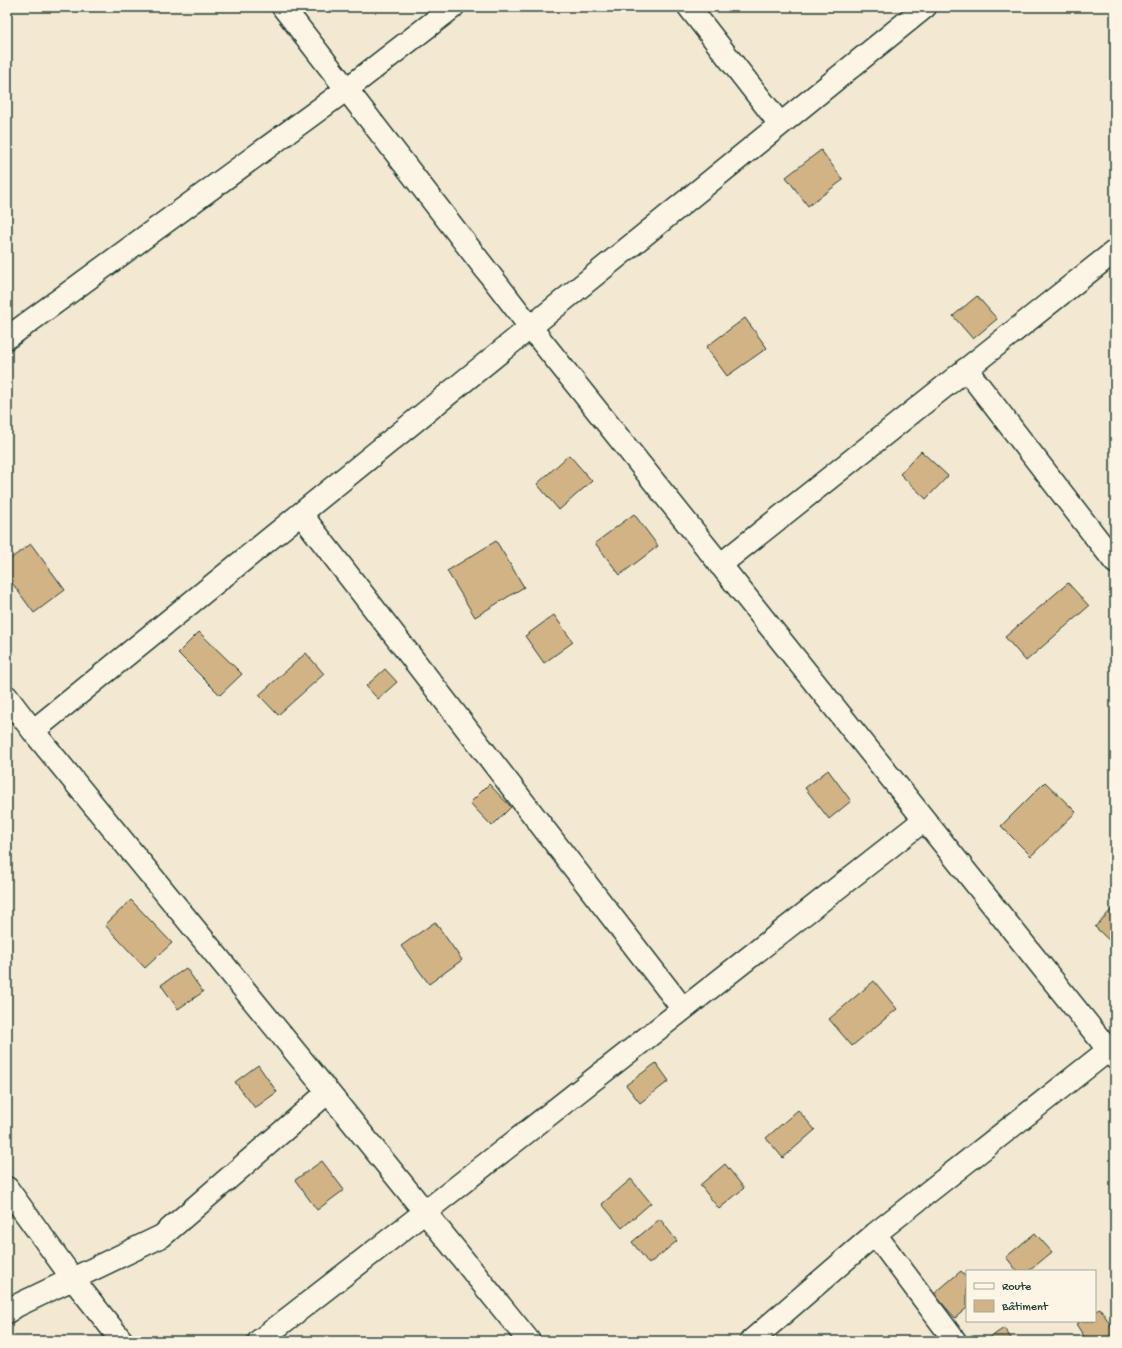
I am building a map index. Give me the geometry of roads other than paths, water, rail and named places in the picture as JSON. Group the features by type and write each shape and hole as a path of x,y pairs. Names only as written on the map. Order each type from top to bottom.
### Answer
{"street":[{"path":"283,7 531,328 924,820 1113,1051 875,1234 751,1341"},
{"path":"7,338 347,89 453,7"},
{"path":"689,7 780,124"},
{"path":"33,731 925,7"},
{"path":"720,565 1115,251"},
{"path":"966,369 1115,562"},
{"path":"301,514 683,1009"},
{"path":"7,697 33,731 529,1341"},
{"path":"259,1341 924,820"},
{"path":"7,1312 16,1306 73,1278 162,1236 328,1092"},
{"path":"7,1188 73,1278 122,1341"},
{"path":"875,1234 955,1341"}]}
